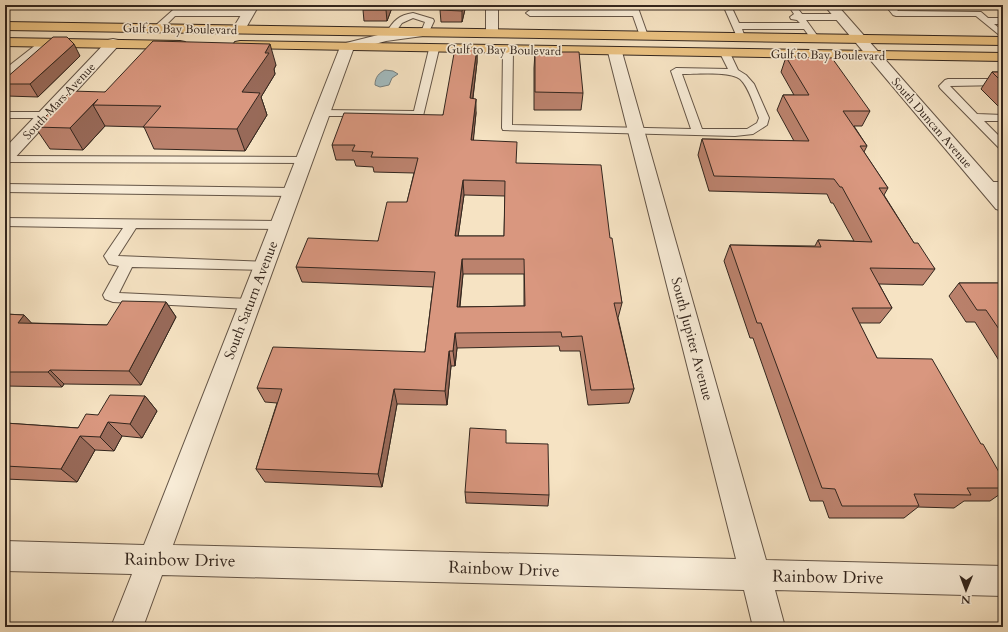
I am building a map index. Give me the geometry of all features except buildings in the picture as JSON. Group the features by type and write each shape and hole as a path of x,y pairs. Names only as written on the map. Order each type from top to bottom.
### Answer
{"main road":[{"name":"Gulf to Bay Boulevard","path":"5,26 644,36 738,31 815,38 1003,41"},
{"name":"Gulf to Bay Boulevard","path":"5,42 191,45"},
{"name":"Gulf to Bay Boulevard","path":"230,45 1003,57"}],"street":[{"path":"492,5 492,33"},
{"name":"South Duncan Avenue","path":"830,5 1003,205"},
{"path":"238,30 251,9"},
{"path":"347,47 386,38 425,32"},
{"name":"South Mars Avenue","path":"5,158 113,44"},
{"name":"South Saturn Avenue","path":"127,627 347,47"},
{"name":"South Jupiter Avenue","path":"615,52 769,627"},
{"name":"Rainbow Drive","path":"5,556 1003,581"}],"lane":[{"path":"414,16 417,5"},
{"path":"807,26 738,31 727,5 792,6 807,26 815,38"},
{"path":"888,5 896,13 978,14 1003,35"},
{"path":"997,5 1003,10"},
{"path":"158,28 173,13 251,9"},
{"path":"530,13 634,9 644,36"},
{"path":"391,32 396,22 407,16 420,16 430,21 425,32"},
{"path":"732,16 745,17"},
{"path":"781,17 841,17"},
{"path":"986,21 1003,21"},
{"path":"5,74 42,42"},
{"path":"321,113 419,114 434,48"},
{"path":"508,50 507,128 698,132 749,132 762,125 764,118 749,84 743,76 734,72 676,71 698,132"},
{"path":"725,53 734,72"},
{"path":"1002,83 981,86 948,82 944,86 1003,146"},
{"path":"5,115 45,115"},
{"path":"975,118 1003,118"},
{"path":"5,158 303,160"},
{"path":"987,186 1003,186"},
{"path":"5,188 291,192"},
{"path":"5,222 279,225"},
{"path":"132,224 111,256 114,261 264,265"},
{"path":"128,262 110,295 118,298 249,304"}],"water":[{"path":"385,70 393,71 398,74 392,78 389,85 380,87 375,85 378,76"}]}
